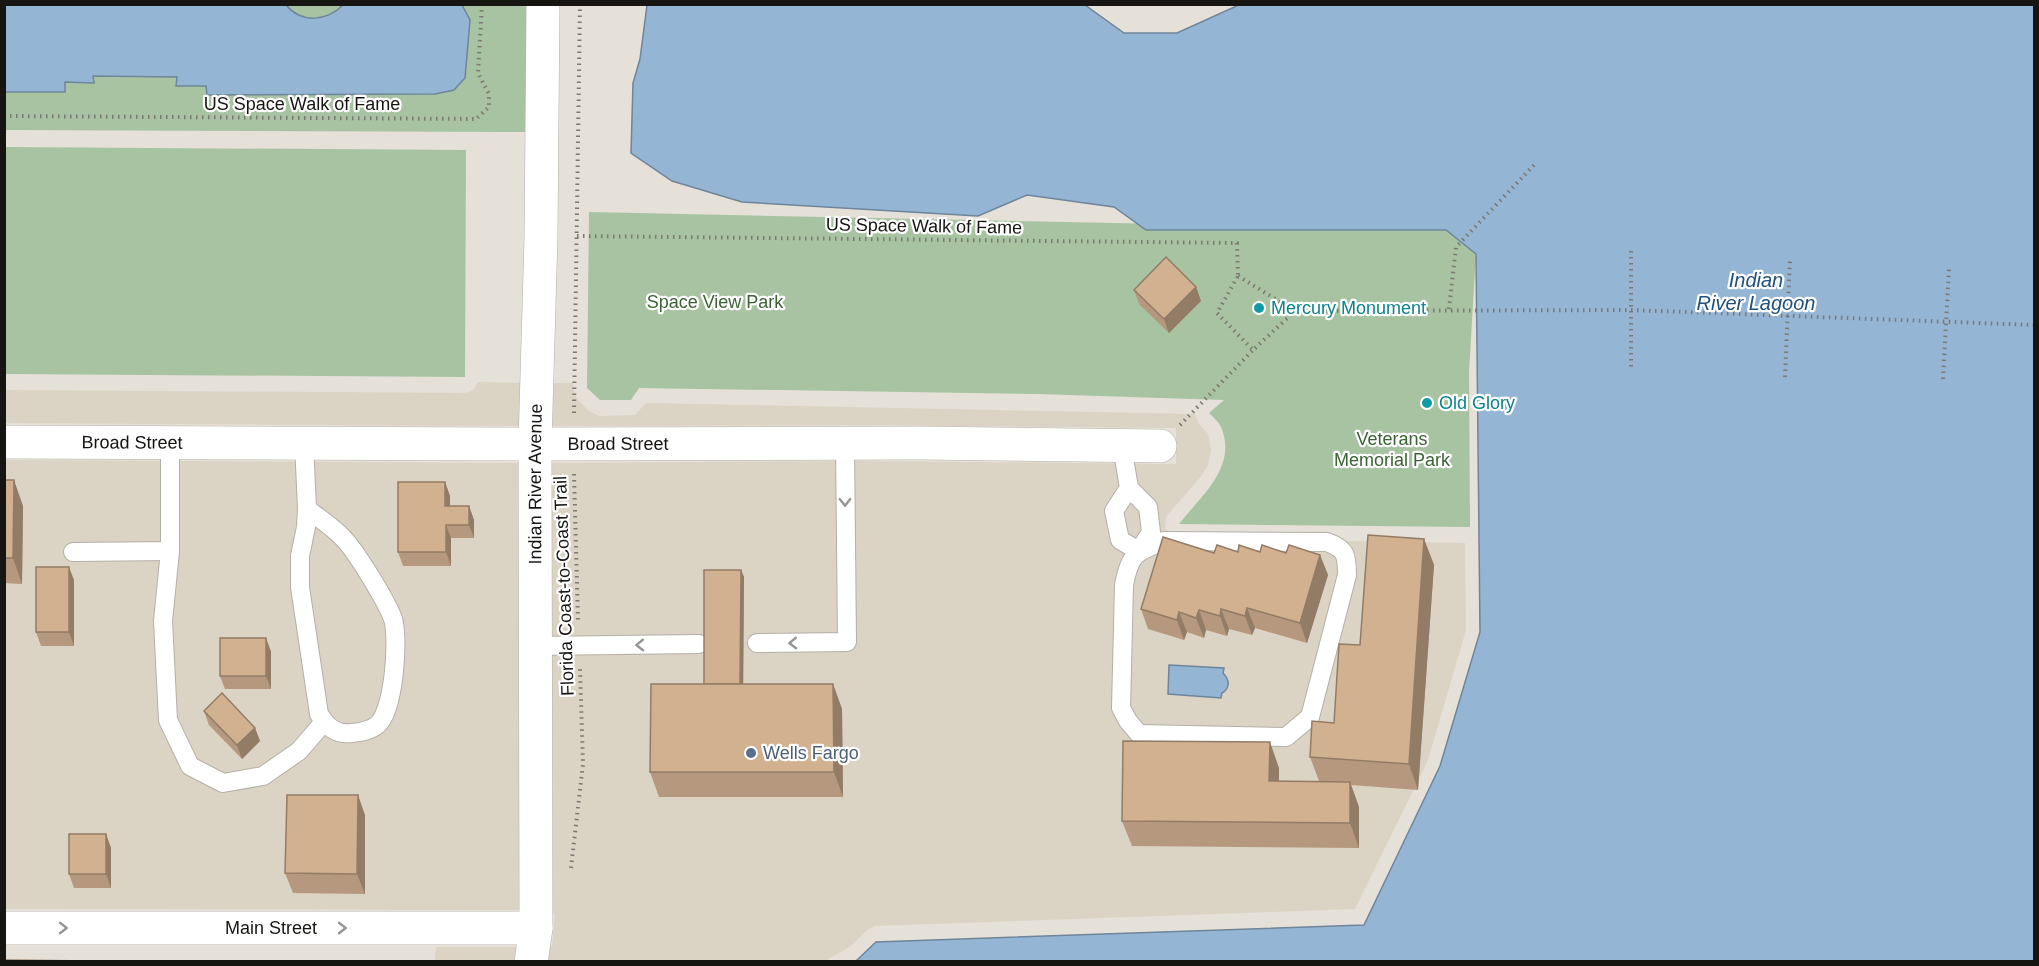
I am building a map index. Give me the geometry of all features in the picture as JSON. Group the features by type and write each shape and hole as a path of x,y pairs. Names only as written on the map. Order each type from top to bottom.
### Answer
{"street":[{"name":"Indian River Avenue","path":"531,962 536,928 535,444 541,237 543,4"},
{"name":"Broad Street","path":"4,442 845,443 1160,446"},
{"name":"Main Street","path":"4,928 536,928"}],"lane":[{"path":"170,443 170,551 163,621 168,720 190,766 223,783 263,776 299,751 324,722"},
{"path":"304,443 307,509 306,528 300,556 300,587 319,714 327,727 346,734 365,732 379,724 389,705 395,664 393,621 379,591 344,538 307,509"},
{"path":"757,643 847,642 845,443"},
{"path":"1122,446 1129,488 1148,507 1151,532 1128,565 1124,585 1121,708 1128,721 1139,734 1286,737 1310,717 1347,575 1347,558 1340,546 1327,542 1164,541 1139,551"},
{"path":"1129,488 1114,511 1120,540 1139,551"},
{"path":"73,552 170,551"},
{"path":"535,646 699,644"}],"path":[{"name":"US Space Walk of Fame","path":"4,116 476,119 489,107 489,94 478,73 482,4"},
{"name":"Florida Coast-to-Coast Trail","path":"569,879 583,764 573,444 580,4"},
{"path":"1449,309 1456,247 1534,165"},
{"name":"US Space Walk of Fame","path":"577,236 1237,243 1238,276"},
{"path":"1631,251 1631,370"},
{"path":"1785,377 1790,259"},
{"path":"1943,379 1949,269"},
{"path":"1253,350 1217,313 1238,276 1295,311 1631,310 2034,325"},
{"path":"1160,446 1253,350 1295,311"}],"shaded area":[{"path":"478,382 521,383 520,426 5,423 5,390 465,393 473,390"},
{"path":"553,383 573,383 574,393 578,400 590,412 600,416 635,415 646,403 1195,414 1199,424 1208,434 1211,450 1208,465 1202,475 1166,517 1165,528 1174,538 1465,543 1466,630 1428,760 1355,909 875,926 867,930 851,946 825,961 547,962 552,946 555,914 552,913 552,463 845,461 1176,464 1176,428 845,425 552,426"},
{"path":"5,460 519,463 520,910 5,909"},
{"path":"436,947 517,947 514,961 435,962"}],"green space":[{"path":"5,5 530,5 530,132 5,130"},
{"path":"5,147 466,150 465,377 5,374"},
{"name":"Space View Park","path":"589,212 1446,230 1476,254 1469,372 1470,527 1179,524 1215,480 1221,468 1225,455 1225,442 1220,425 1209,413 1224,400 1038,394 639,388 631,400 600,400 587,388"}],"water":[{"name":"Indian River Lagoon","path":"1241,4 2034,5 2034,961 856,961 876,942 1364,925 1440,766 1480,632 1476,254 1446,230 1146,230 1114,207 1027,195 978,216 742,202 672,181 631,153 633,83 640,59 647,5 1085,5 1124,33 1177,33"},
{"path":"5,5 286,5 292,11 307,18 322,17 343,5 462,5 470,20 465,78 454,90 435,94 207,95 206,86 176,86 177,77 93,76 94,83 65,82 65,92 5,92"},
{"path":"1169,665 1224,668 1223,673 1227,678 1228,686 1221,698 1168,694"}],"building":[{"path":"1166,257 1196,287 1164,319 1134,290"},
{"path":"4,480 14,480 13,558 4,558"},
{"path":"398,482 445,482 445,506 469,506 469,525 446,525 446,552 398,552"},
{"path":"1368,535 1424,539 1409,764 1310,757 1312,721 1334,723 1339,644 1360,645"},
{"path":"1163,537 1214,553 1217,545 1238,552 1239,545 1260,552 1262,545 1286,553 1289,545 1320,555 1300,623 1247,608 1245,616 1221,609 1220,616 1199,610 1196,618 1179,612 1177,620 1141,609"},
{"path":"36,567 69,567 69,632 36,632"},
{"path":"704,570 741,570 740,684 704,684"},
{"path":"220,638 266,638 266,676 220,676"},
{"name":"Wells Fargo","path":"651,684 833,684 834,772 650,772"},
{"path":"222,693 255,728 237,745 204,711"},
{"path":"1123,741 1270,742 1269,781 1350,782 1350,823 1122,821"},
{"path":"287,795 358,795 357,874 285,873"},
{"path":"69,834 106,834 106,874 69,874"},
{"path":"4,960 182,962 4,962"}],"place":[{"name":"Mercury Monument","path":"1259,308"},
{"name":"Old Glory","path":"1427,403"},
{"name":"Wells Fargo","path":"751,753"}],"park label":[{"name":"Veterans Memorial Park","path":"1392,449"}]}
